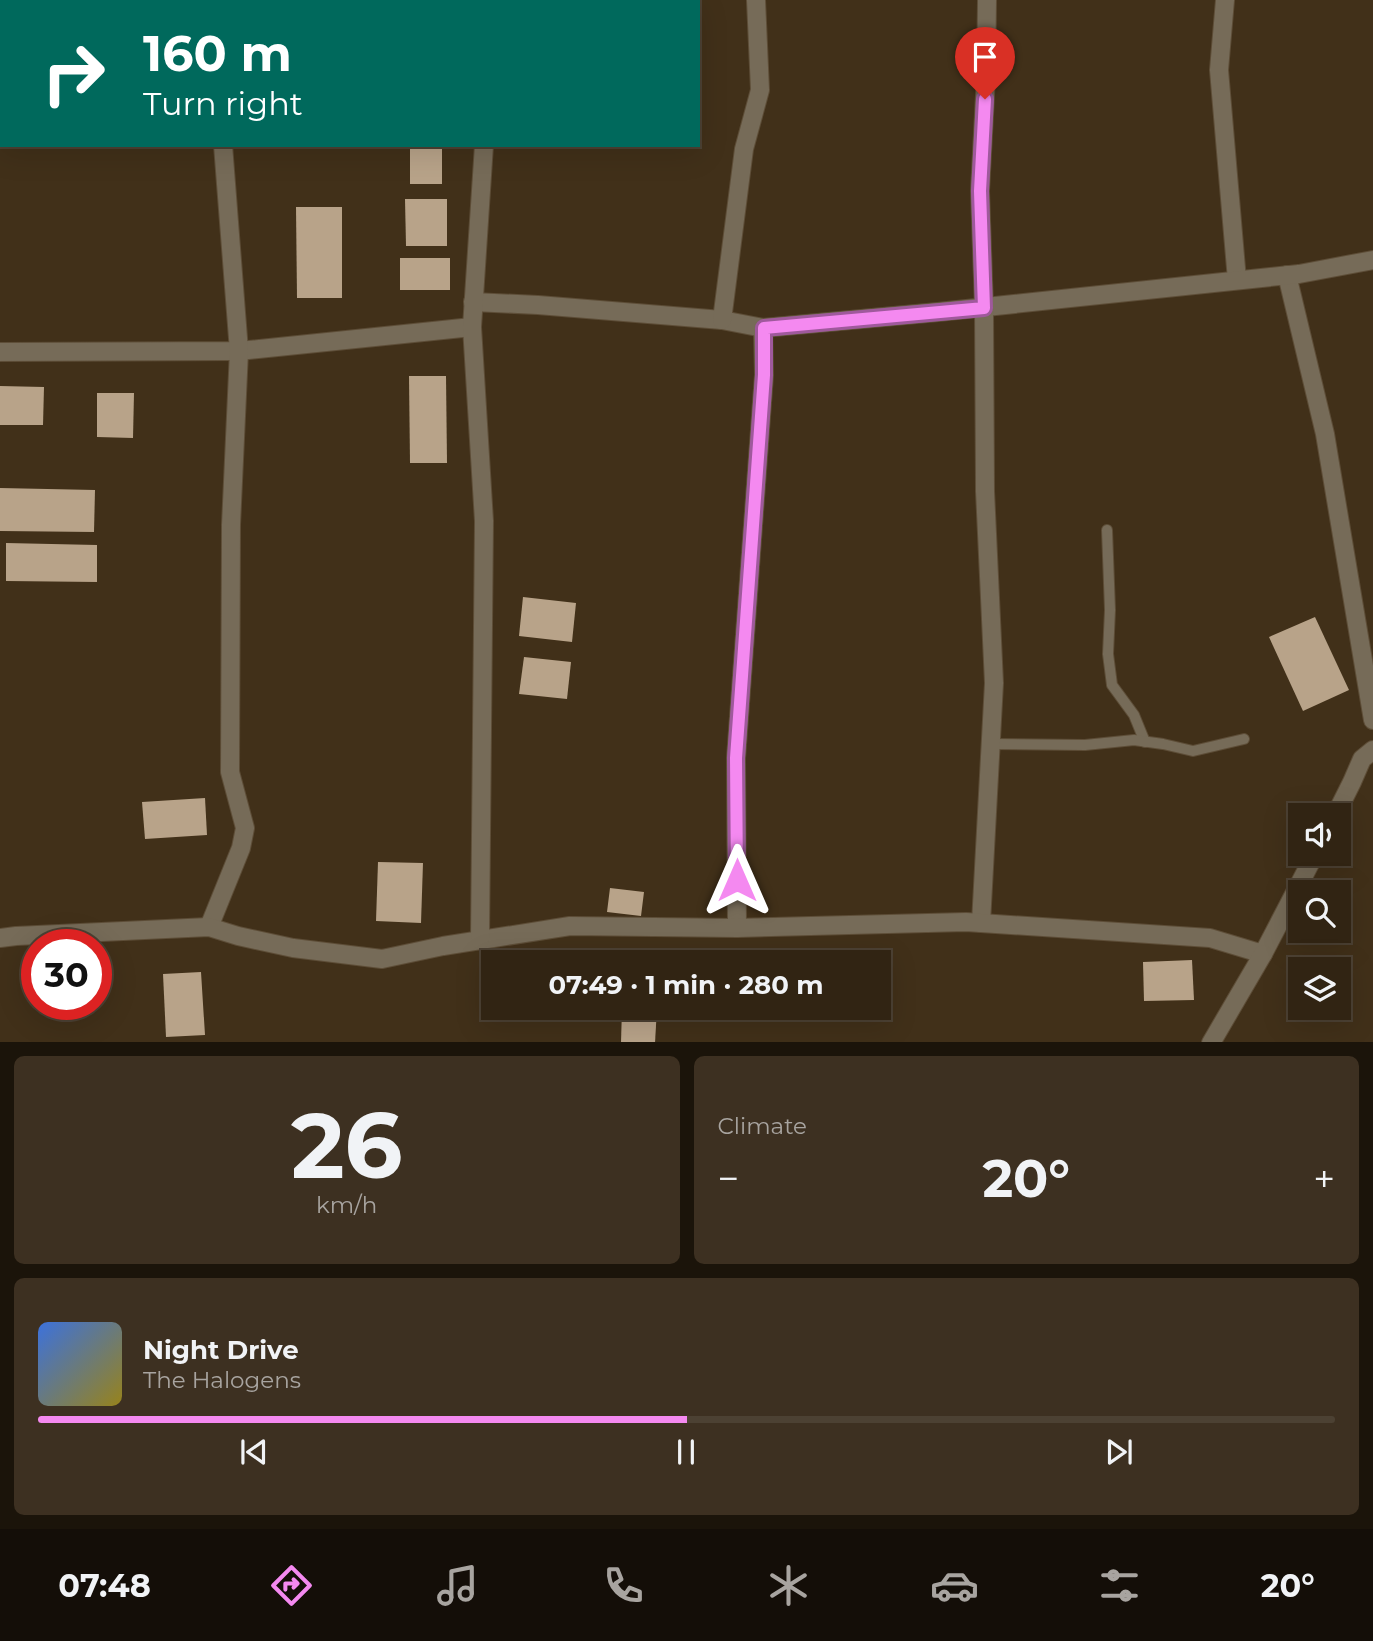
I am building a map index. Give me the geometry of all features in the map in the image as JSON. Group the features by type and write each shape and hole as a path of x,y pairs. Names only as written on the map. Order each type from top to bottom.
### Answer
{"street":[{"path":"722,320 744,149 760,90 756,0"},
{"path":"981,923 994,683 985,491 980,191 987,0"},
{"path":"1225,0 1219,70 1237,281"},
{"path":"209,927 241,848 245,828 230,772 231,525 239,351 223,147"},
{"path":"480,940 484,521 472,327 484,147"},
{"path":"473,302 722,320 764,328 1237,281 1373,260"},
{"path":"1287,275 1325,434 1373,720"},
{"path":"0,352 239,351 472,327"},
{"path":"737,928 736,758 764,375 764,328"},
{"path":"1342,803 1362,759 1373,750"},
{"path":"1211,1042 1263,954 1309,866"},
{"path":"0,938 209,927 293,948 382,959 443,946 570,926 737,928 966,922 1210,938 1263,954"}],"lane":[{"path":"1108,530 1108,654 1112,685 1134,715 1145,742"},
{"path":"991,744 1084,745 1134,740 1193,751 1244,739"}],"building":[{"path":"410,147 442,147 442,184 410,184"},
{"path":"405,199 447,199 447,246 406,246"},
{"path":"296,207 342,207 342,298 297,298"},
{"path":"400,258 450,258 450,290 400,290"},
{"path":"409,376 446,376 447,463 410,463"},
{"path":"0,386 44,387 43,425 0,425"},
{"path":"97,393 134,393 133,438 97,437"},
{"path":"0,488 95,490 94,532 0,531"},
{"path":"6,543 97,545 97,582 6,581"},
{"path":"523,597 576,603 572,642 519,636"},
{"path":"1315,617 1349,690 1303,711 1269,637"},
{"path":"524,657 571,662 567,699 519,694"},
{"path":"205,798 207,835 145,839 142,802"},
{"path":"378,862 423,863 421,923 376,921"},
{"path":"610,888 644,892 641,916 607,912"},
{"path":"1192,960 1194,1000 1144,1001 1143,962"},
{"path":"201,972 205,1035 166,1037 163,974"},
{"path":"622,1020 656,1020 655,1042 621,1042"}],"route":[{"path":"737,880 736,758 764,375 764,328 984,308 980,191 985,99"}]}
